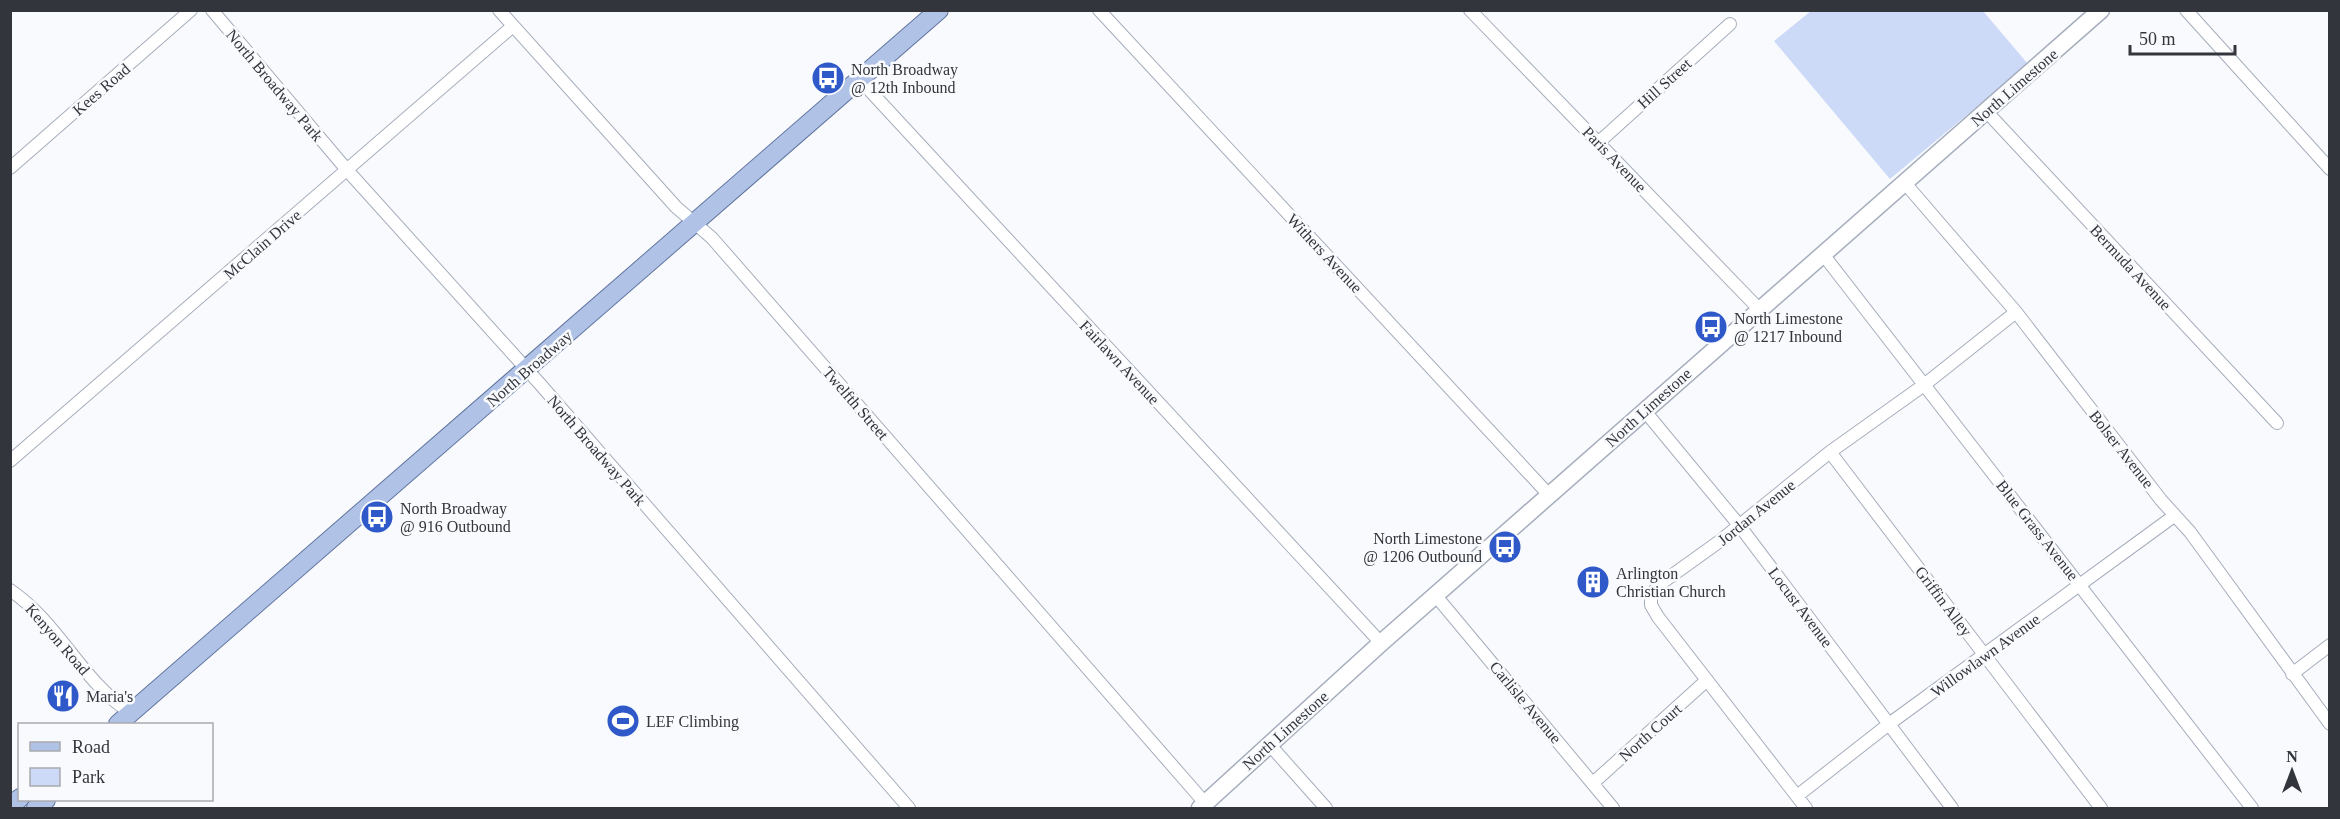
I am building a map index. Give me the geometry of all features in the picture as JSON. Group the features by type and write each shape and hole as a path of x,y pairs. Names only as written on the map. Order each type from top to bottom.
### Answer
{"main road":[{"name":"North Broadway","path":"125,719 939,10"}],"street":[{"name":"Kees Road","path":"10,168 191,10"},
{"name":"North Broadway Park","path":"212,10 347,170 527,370 909,808"},
{"name":"Twelfth Street","path":"499,10 693,223 712,238 1202,806"},
{"name":"Withers Avenue","path":"1099,10 1550,496"},
{"name":"North Limestone","path":"1202,806 1381,643 1550,496 1644,410 2101,10"},
{"path":"2186,10 2330,169"},
{"name":"Paris Avenue","path":"1470,11 1759,309"},
{"name":"Hill Street","path":"1599,142 1730,24"},
{"name":"McClain Drive","path":"10,461 513,26"},
{"name":"Fairlawn Avenue","path":"860,80 1381,643"},
{"name":"Bermuda Avenue","path":"1986,111 2277,423"},
{"name":"Bolser Avenue","path":"1904,182 2016,312 2174,516 2200,546 2226,586 2330,724"},
{"name":"Blue Grass Avenue","path":"1822,253 2252,808"},
{"name":"Jordan Avenue","path":"1806,808 1658,617 1651,605 1651,595 1660,584 1739,525 1830,452 1924,385 2016,312"},
{"name":"Locust Avenue","path":"1644,410 1739,525 1952,808"},
{"name":"Griffin Alley","path":"1830,452 2101,808"},
{"name":"Willowlawn Avenue","path":"1797,796 1889,724 1986,656 2174,516"},
{"name":"Kenyon Road","path":"10,590 36,611 125,719"},
{"name":"Carlisle Avenue","path":"1436,596 1613,808"},
{"path":"2292,674 2330,645"},
{"name":"North Court","path":"1593,783 1707,680"},
{"path":"1269,744 1326,808"}],"green space":[{"path":"1811,11 1983,11 2028,64 1890,179 1774,41"}],"place":[{"name":"North Broadway @ 12th Inbound","path":"828,78"},
{"name":"North Limestone @ 1217 Inbound","path":"1711,327"},
{"name":"North Broadway @ 916 Outbound","path":"377,517"},
{"name":"North Limestone @ 1206 Outbound","path":"1505,547"},
{"name":"Arlington Christian Church","path":"1593,582"},
{"name":"Maria's","path":"63,696"},
{"name":"LEF Climbing","path":"623,721"}]}
